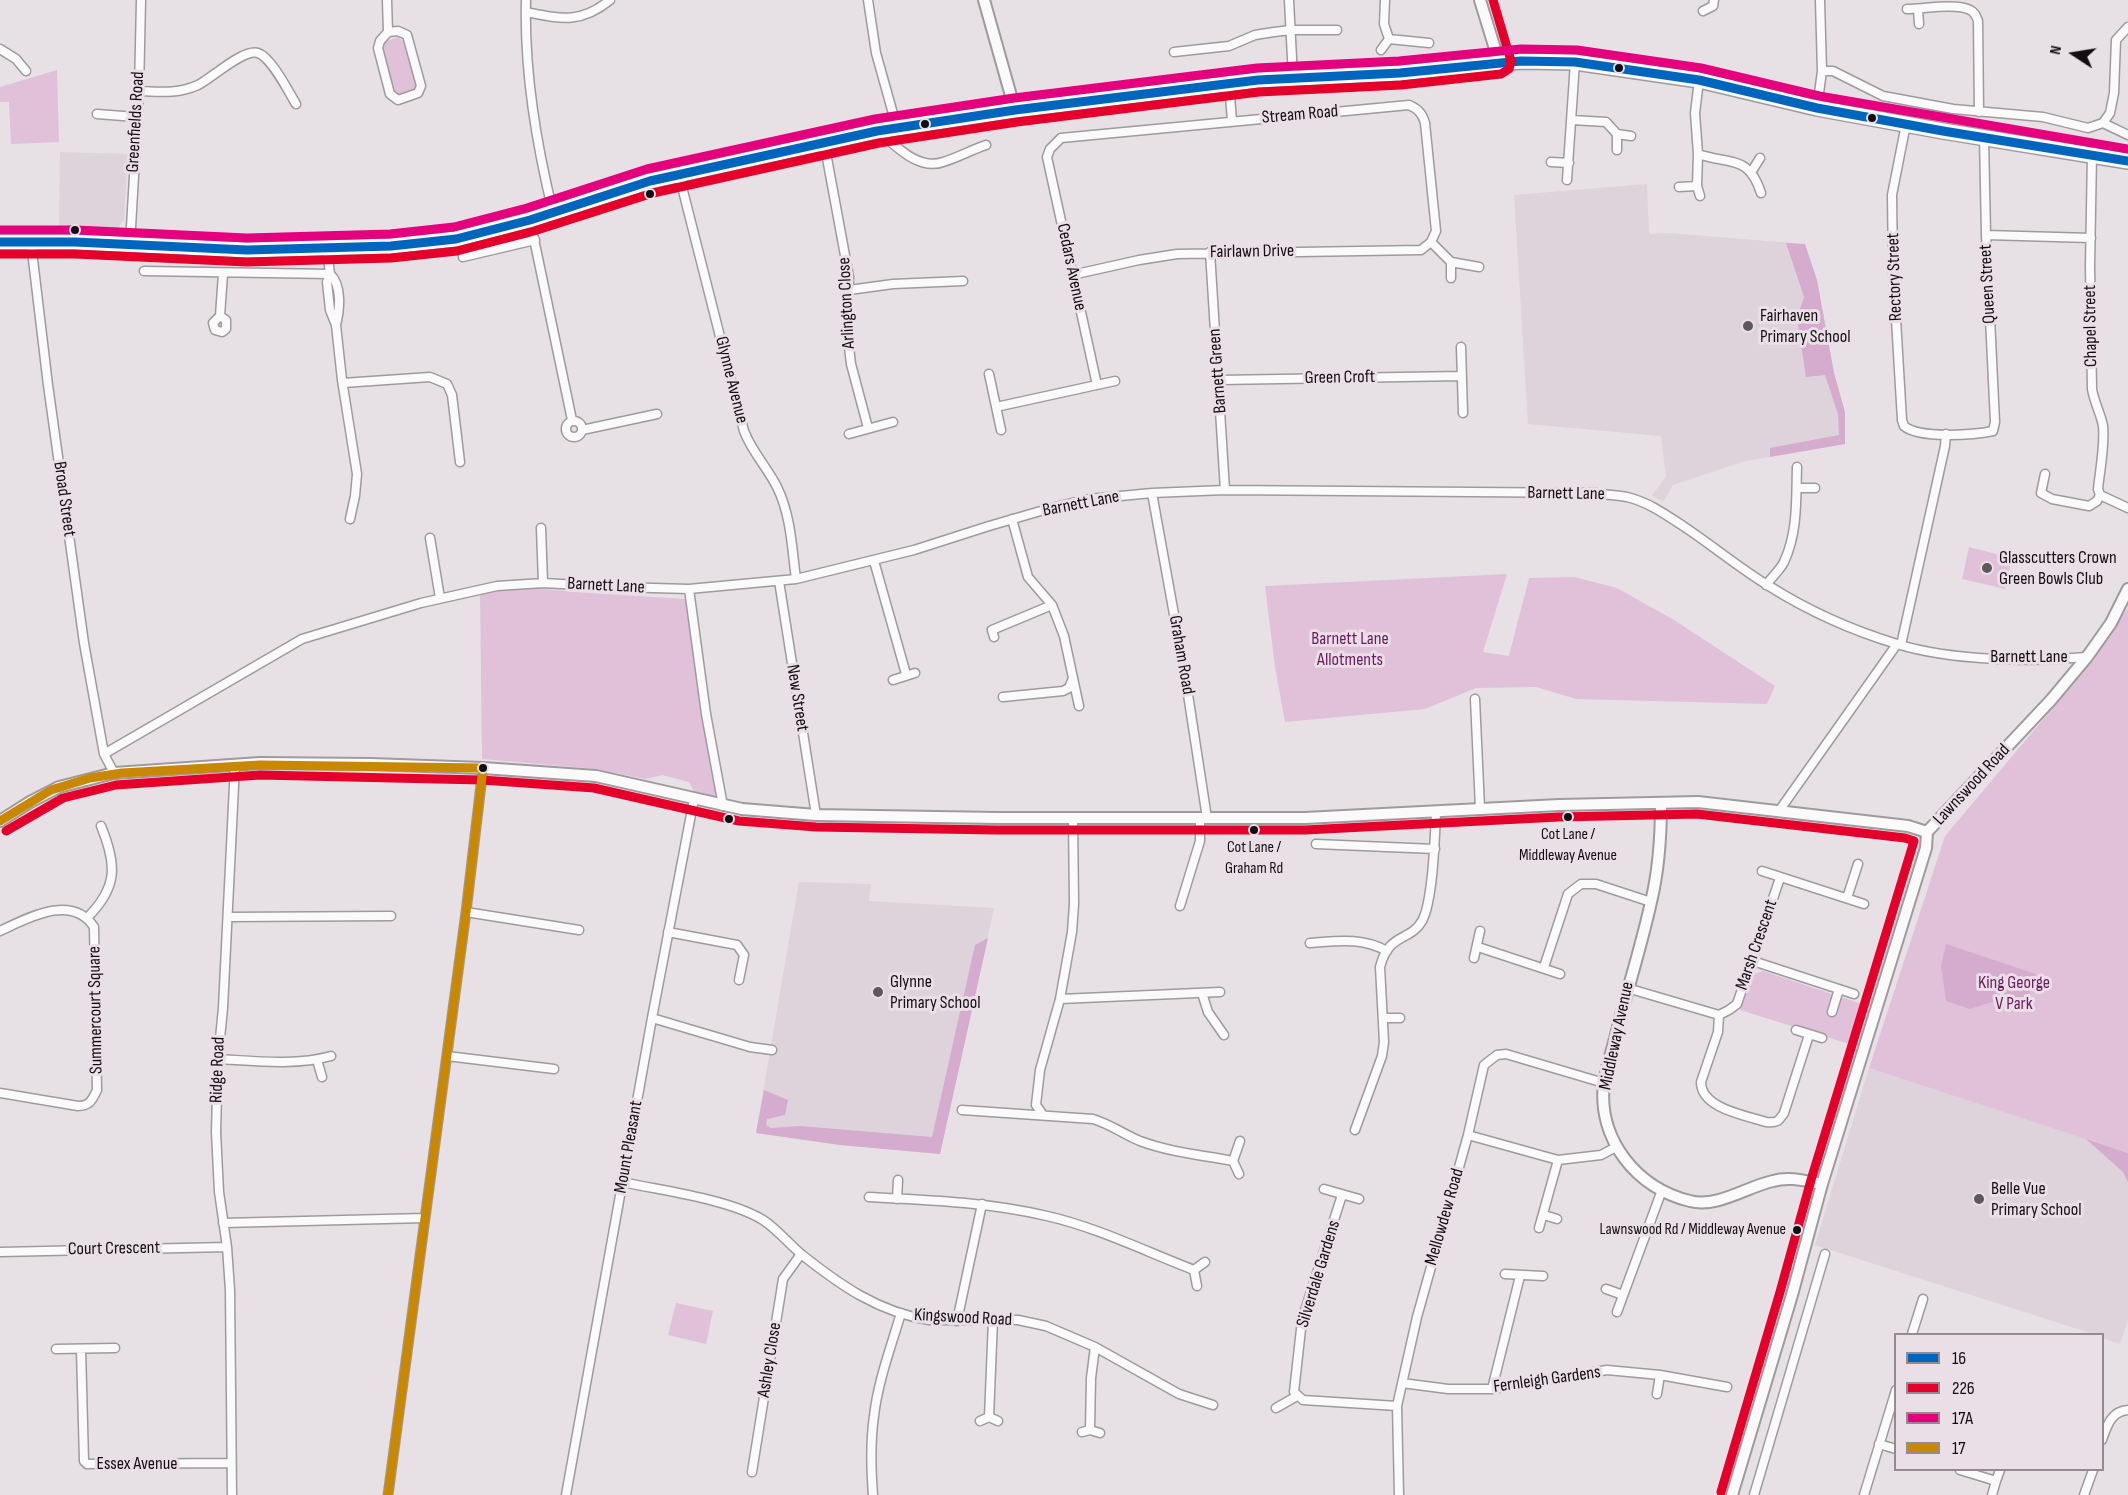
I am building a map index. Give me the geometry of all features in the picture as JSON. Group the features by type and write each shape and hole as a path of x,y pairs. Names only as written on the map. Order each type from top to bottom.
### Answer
{"highway":[{"name":"Stream Road","path":"0,242 327,249 390,246 456,239 530,220 650,181 878,131 1015,110 1229,83 1400,73 1539,60 1575,62 1699,80 1817,108 2128,162"}],"street":[{"name":"Greenfields Road","path":"130,244 139,91 141,0"},
{"path":"387,0 388,32 380,41 378,48 390,94 398,100 418,93 421,86 407,35 398,31 388,32"},
{"path":"526,0 534,127 553,212"},
{"path":"526,12 560,18 579,16 594,13 610,0"},
{"path":"868,0 876,53 897,128"},
{"path":"984,0 1015,110"},
{"path":"1289,0 1293,78"},
{"path":"1385,0 1384,24 1389,39"},
{"path":"1480,0 1499,62"},
{"path":"1703,11 1713,6 1714,0"},
{"path":"1817,108 1822,71 1820,0"},
{"path":"1907,9 1960,7 1976,14 1979,112"},
{"path":"1918,9 1919,24"},
{"path":"1822,71 1833,70 1883,96 1979,112 2031,116 2088,128 2103,123 2112,106 2116,40 2128,27"},
{"path":"1174,52 1229,46 1255,35 1291,30 1337,30"},
{"path":"1389,39 1429,43"},
{"path":"1381,50 1389,39"},
{"path":"0,49 16,59 26,71"},
{"path":"139,91 175,93 199,84 244,54 254,52 266,59 284,82 296,104"},
{"path":"1567,180 1575,62"},
{"path":"1699,80 1695,112 1698,154 1697,186 1700,196"},
{"path":"1229,83 1232,121"},
{"name":"Stream Road","path":"1050,149 1061,138 1409,105 1419,110 1425,123 1436,231 1431,242"},
{"path":"97,114 136,117"},
{"path":"1572,120 1606,122 1617,134 1631,136"},
{"path":"2103,123 2128,135"},
{"name":"Rectory Street","path":"1906,124 1892,195 1893,269 1902,420 1904,426 1915,432 1946,434"},
{"path":"878,131 909,156 931,164 941,163 987,146"},
{"path":"1617,134 1617,150"},
{"name":"Queen Street","path":"1946,434 1982,433 1993,430 1995,422 1984,137"},
{"name":"Arlington Close","path":"824,142 849,277 847,331 851,364 868,428"},
{"name":"Cedars Avenue","path":"1050,149 1047,157 1097,385"},
{"path":"1698,154 1745,166 1752,171 1761,193"},
{"name":"Chapel Street","path":"2092,154 2092,389 2102,423 2103,435 2098,489 2100,495"},
{"path":"1752,171 1760,158"},
{"path":"1551,162 1569,164"},
{"name":"Glynne Avenue","path":"679,175 744,431 748,442 777,486 785,507 796,579"},
{"path":"1679,187 1697,186"},
{"path":"530,220 572,420"},
{"path":"1986,235 2091,237"},
{"path":"463,257 535,240"},
{"path":"1431,242 1451,262 1479,267"},
{"name":"Fairlawn Drive","path":"1072,275 1177,254 1421,250 1431,242"},
{"name":"Broad Street","path":"31,243 84,643 104,754"},
{"path":"327,249 330,310 336,325 342,382 357,474 350,519"},
{"name":"Barnett Green","path":"1210,252 1225,490"},
{"path":"1451,262 1451,278"},
{"path":"144,271 330,274"},
{"path":"220,316 223,274"},
{"path":"849,290 893,284 963,281"},
{"path":"1461,347 1464,413"},
{"path":"989,374 1001,430"},
{"name":"Green Croft","path":"1219,380 1462,376"},
{"path":"342,382 430,377 447,384 452,395 460,462"},
{"path":"996,407 1115,381"},
{"path":"572,420 565,426 568,435 577,437 582,430 657,414"},
{"path":"572,420 580,423 582,430"},
{"path":"849,434 893,422"},
{"path":"1779,811 1899,645 1946,434"},
{"path":"448,448 458,446"},
{"path":"1766,585 1783,564 1792,542 1796,516 1797,467"},
{"path":"2045,474 2041,493 2052,499 2089,506 2097,501 2100,495 2128,508"},
{"path":"1797,488 1815,488"},
{"name":"Barnett Lane","path":"104,754 302,639 440,598 497,586 543,583 617,588 689,589 796,579 874,561 1012,519 1089,500 1152,493 1225,490 1595,493 1627,497 1654,507 1794,602 1859,631 1899,645 1947,654 1999,658 2087,657"},
{"name":"Graham Road","path":"1152,493 1185,675 1204,818 1200,841 1180,906"},
{"path":"1012,519 1028,577 1052,605 1064,636 1079,706"},
{"path":"541,528 543,583"},
{"path":"430,538 440,598"},
{"path":"874,561 911,674 893,680"},
{"name":"New Street","path":"779,581 816,815"},
{"path":"689,589 706,714 723,806"},
{"name":"Lawnswood Road","path":"1732,1495 1792,1295 1822,1184 1923,859 1927,832 2051,700 2087,657 2111,623 2128,589"},
{"path":"994,638 992,630 1052,605"},
{"path":"1003,697 1063,691 1069,688 1073,678"},
{"path":"1475,699 1480,808"},
{"path":"104,754 114,773"},
{"path":"0,821 59,787 114,773 235,765 371,764 483,768 596,776 649,786 723,806 764,812 816,815 997,818 1305,818 1480,808 1698,802 1908,826 1927,832"},
{"name":"Ridge Road","path":"232,1495 230,1290 216,1132 235,765"},
{"path":"388,1495 466,912 483,768"},
{"name":"Mount Pleasant","path":"566,1495 651,1018 694,799"},
{"name":"Middleway Avenue","path":"1661,803 1661,843 1651,902 1604,1083 1605,1110 1611,1137 1633,1170 1662,1190 1692,1202 1706,1203 1784,1179 1822,1184"},
{"path":"1355,1130 1382,1056 1383,1018 1380,967 1395,940 1416,929 1426,914 1435,849 1436,812"},
{"path":"1042,1115 1036,1105 1040,1070 1060,999 1072,932 1073,817"},
{"path":"0,931 48,911 80,913 87,918 105,898 110,884 111,858 101,826"},
{"path":"1316,844 1435,849"},
{"path":"1847,898 1858,864"},
{"path":"1762,872 1864,904"},
{"name":"Marsh Crescent","path":"1719,1015 1737,1005 1780,878"},
{"path":"1544,967 1568,894 1581,884 1596,884 1651,902"},
{"path":"1175,887 1186,890"},
{"path":"466,912 579,930"},
{"path":"228,917 391,916"},
{"name":"Summercourt Square","path":"0,1093 78,1106 92,1102 97,1090 95,941 94,927 87,918"},
{"path":"1474,958 1480,931"},
{"path":"668,932 737,945 744,955 739,980"},
{"path":"1310,943 1355,940 1376,945 1387,951"},
{"path":"1478,947 1560,974"},
{"path":"1753,961 1854,994"},
{"path":"1627,988 1719,1015 1718,1032 1701,1082 1701,1090 1710,1102 1766,1122 1779,1122 1784,1113 1809,1035"},
{"path":"1832,1012 1839,989"},
{"path":"1060,999 1220,992"},
{"path":"1202,993 1208,1012 1224,1035"},
{"path":"651,1018 740,1044 772,1050"},
{"path":"1383,1018 1400,1018"},
{"path":"1796,1030 1822,1038"},
{"name":"Mellowdew Road","path":"1399,1495 1397,1406 1417,1317 1468,1134 1484,1065 1497,1055 1506,1054 1604,1083"},
{"path":"218,1059 281,1062 316,1060 331,1056"},
{"path":"447,1056 554,1069"},
{"path":"316,1060 322,1077"},
{"path":"962,1110 1093,1119 1156,1146 1233,1161"},
{"path":"1468,1134 1558,1160 1601,1155 1617,1148"},
{"path":"1239,1174 1233,1161 1240,1141"},
{"path":"1539,1228 1558,1160"},
{"path":"897,1198 898,1180"},
{"name":"Kingswood Road","path":"623,1182 742,1209 765,1221 801,1254 857,1296 901,1313 929,1320 1018,1320 1046,1326 1095,1347 1179,1394 1213,1405"},
{"path":"1324,1189 1359,1199"},
{"path":"1617,1312 1662,1190"},
{"name":"Silverdale Gardens","path":"1297,1396 1294,1392 1294,1384 1302,1320 1342,1195"},
{"path":"869,1197 982,1204 1050,1216 1194,1270"},
{"path":"957,1321 982,1204"},
{"path":"1544,1215 1557,1219"},
{"path":"223,1223 425,1218"},
{"name":"Court Crescent","path":"0,1252 227,1247"},
{"name":"Ashley Close","path":"752,1473 783,1279 801,1254"},
{"path":"1754,1495 1825,1254"},
{"path":"1194,1270 1205,1262"},
{"path":"1194,1270 1197,1286"},
{"path":"1505,1274 1543,1276"},
{"path":"1492,1389 1520,1276"},
{"path":"1606,1289 1623,1295"},
{"path":"1913,1333 1923,1299"},
{"path":"873,1495 871,1461 874,1417 878,1392 901,1313"},
{"path":"993,1320 984,1419 998,1421"},
{"path":"1095,1347 1086,1431 1100,1433"},
{"path":"56,1349 115,1348"},
{"name":"Essex Avenue","path":"81,1349 84,1461 87,1464 231,1463"},
{"name":"Fernleigh Gardens","path":"1402,1383 1448,1389 1492,1389 1607,1370 1660,1375 1727,1387"},
{"path":"1657,1395 1660,1375"},
{"path":"1276,1408 1297,1396 1303,1400 1397,1406"},
{"path":"1864,1495 1894,1396"},
{"path":"2104,1437 2109,1422 2114,1416 2121,1411 2128,1410"},
{"path":"1879,1444 1894,1448"},
{"path":"1963,1471 1996,1481"},
{"path":"1992,1495 2000,1471"},
{"path":"2084,1495 2093,1471"}],"shaded area":[{"path":"60,152 128,154 124,219 116,231 59,231"},
{"path":"1647,184 1649,234 1668,233 1805,244 1817,280 1834,373 1845,412 1845,444 1745,461 1673,485 1663,502 1652,495 1666,477 1661,436 1528,424 1514,195"},
{"name":"Glynne Primary School","path":"799,882 871,884 869,901 994,908 940,1154 840,1145 756,1133"},
{"name":"Belle Vue Primary School","path":"1869,1068 2128,1153 2128,1320 2120,1344 2104,1338 2104,1333 2090,1333 1815,1245"}],"green space":[{"path":"398,37 403,41 416,87 396,95 381,47 384,42"},
{"path":"57,70 59,142 11,144 9,102 0,102 0,87"},
{"path":"1786,243 1805,244 1817,280 1834,373 1845,412 1845,444 1770,457 1770,448 1839,435 1838,414 1825,375 1806,377 1797,318 1804,297"},
{"name":"Glasscutters Crown Green Bowls Club","path":"1969,547 2012,558 2005,589 1962,579"},
{"name":"Barnett Lane Allotments","path":"1507,574 1483,652 1509,656 1529,578 1574,577 1617,588 1674,620 1775,686 1767,704 1576,699 1536,687 1476,688 1425,709 1285,722 1275,667 1265,586"},
{"path":"527,587 685,599 716,797 694,792 689,782 662,775 645,779 596,769 482,759 480,593"},
{"name":"King George V Park","path":"2128,608 2128,1153 1869,1068 1945,836 2051,710"},
{"path":"988,938 940,1154 840,1145 756,1133 764,1090 788,1100 785,1115 767,1119 766,1125 771,1128 800,1126 932,1137 975,945"},
{"path":"1946,944 2036,974 2027,1000 2001,999 1970,1009 1946,1001 1941,966"},
{"path":"1763,971 1865,1005 1852,1045 1740,1010 1752,975"},
{"path":"2086,1139 2128,1153 2128,1182 2123,1172"},
{"path":"676,1303 713,1311 706,1344 668,1335"}],"transit line":[{"name":"226","path":"0,254 75,254 247,262 391,258 457,251 534,231 653,193 879,143 1017,122 1259,92 1401,85 1501,74 1509,69 1511,61 1493,0"},
{"name":"17A","path":"0,230 76,230 247,238 390,234 454,227 527,208 647,169 875,119 1014,98 1257,68 1399,61 1521,49 1577,50 1701,68 1819,96 2128,149"},
{"name":"16","path":"0,242 75,242 247,250 391,246 456,239 530,220 650,181 877,131 1015,110 1258,80 1400,73 1521,61 1575,62 1699,80 1817,108 2128,161"},
{"name":"17","path":"0,821 51,790 90,778 122,773 260,765 483,768 466,912 388,1495"},
{"name":"226","path":"6,831 63,798 116,785 260,775 482,780 594,788 739,821 816,827 997,830 1305,830 1559,817 1697,814 1905,838 1914,841 1811,1180 1721,1492"}],"place":[{"name":"Fairhaven Primary School","path":"1748,326"},
{"name":"Glasscutters Crown Green Bowls Club","path":"1987,568"},
{"name":"Cot Lane / Middleway Avenue","path":"1568,817"},
{"name":"Cot Lane / Graham Rd","path":"1254,830"},
{"name":"Glynne Primary School","path":"878,992"},
{"name":"Belle Vue Primary School","path":"1979,1199"},
{"name":"Lawnswood Rd / Middleway Avenue","path":"1797,1230"}]}
